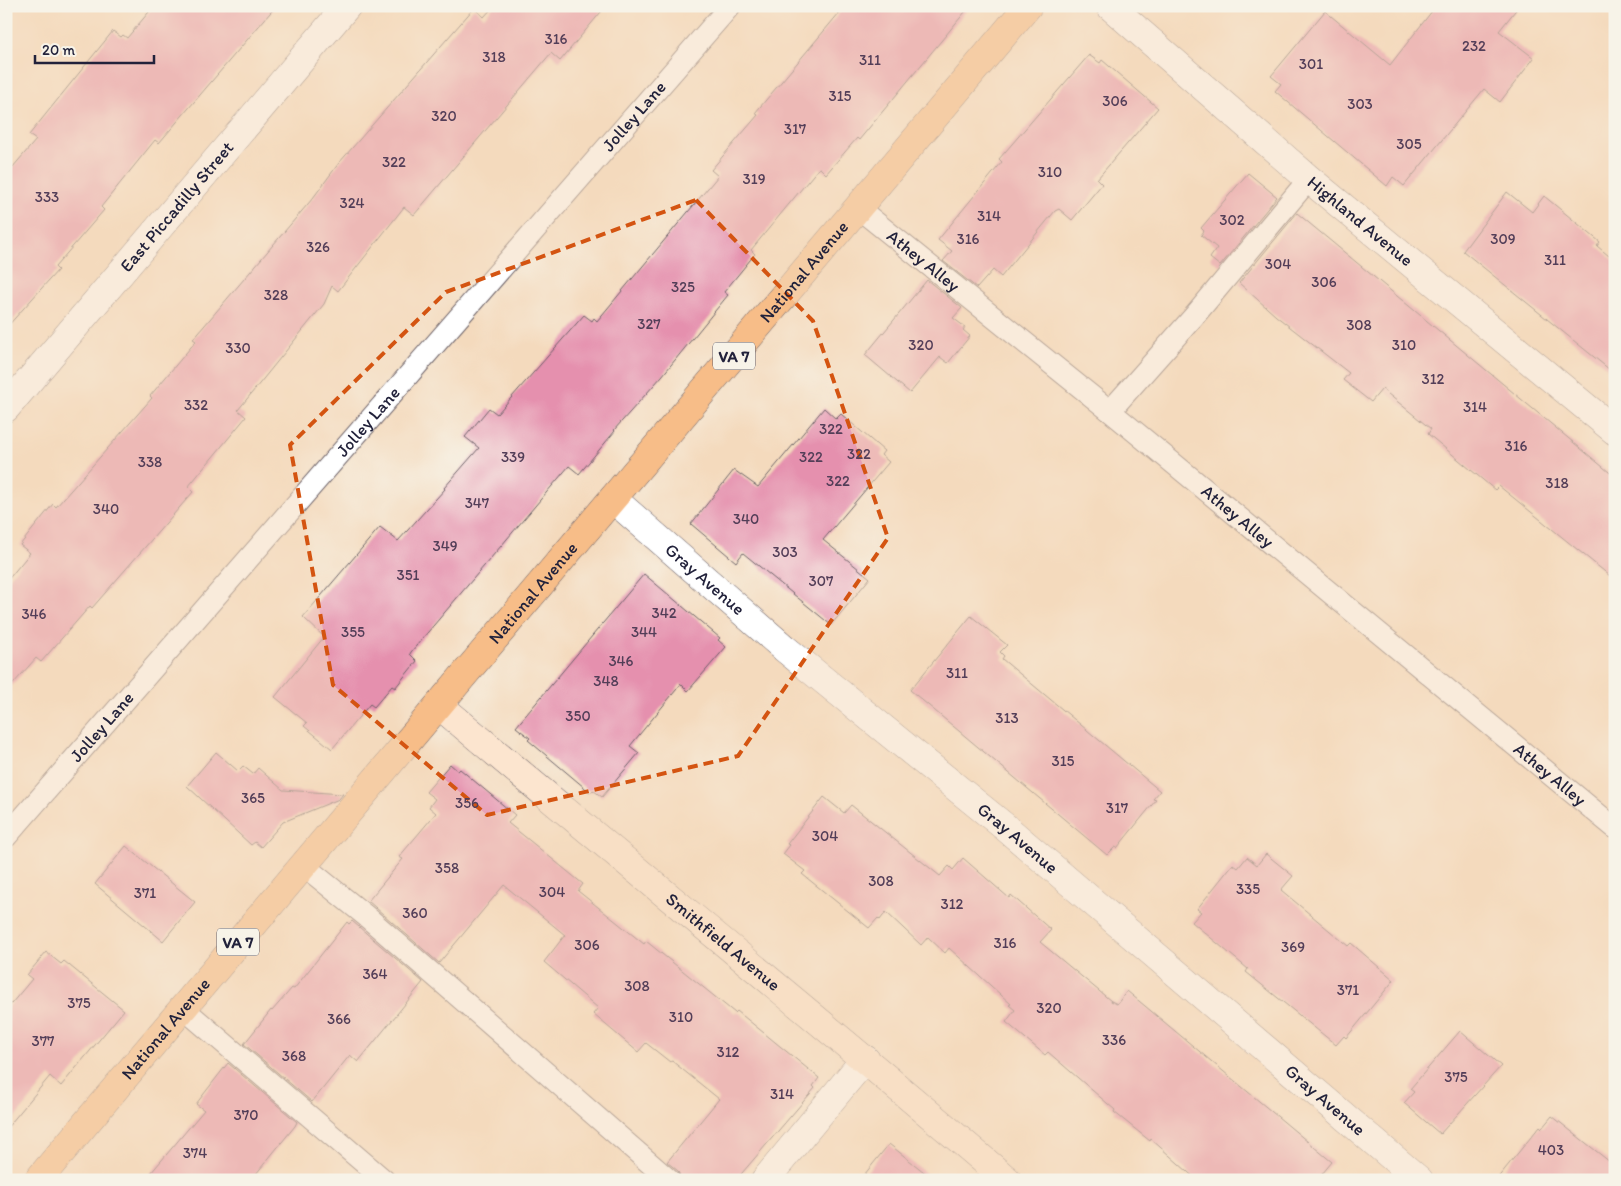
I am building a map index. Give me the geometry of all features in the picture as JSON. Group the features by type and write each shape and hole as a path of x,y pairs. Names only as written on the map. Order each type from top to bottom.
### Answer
{"main road":[{"name":"National Avenue","path":"38,1180 1028,6"}],"street":[{"name":"East Piccadilly Street","path":"6,408 347,6"},
{"name":"Highland Avenue","path":"1110,6 1310,179 1615,431"},
{"name":"Gray Avenue","path":"613,499 784,648 1005,827 1419,1180"},
{"name":"Smithfield Avenue","path":"439,705 600,842 866,1059 1007,1180"},
{"path":"765,1180 866,1059"}],"lane":[{"name":"Jolley Lane","path":"6,837 730,6"},
{"path":"1110,411 1196,314 1310,179"},
{"name":"Athey Alley","path":"858,208 1110,411 1615,828"},
{"path":"303,865 366,916 670,1180"},
{"path":"182,1008 384,1180"}],"highlighted area":[{"path":"696,200 813,321 888,538 738,756 487,815 333,685 290,445 446,292"}],"building":[{"path":"154,6 276,6 159,143 155,140 101,207 104,210 55,267 58,270 6,328 6,175 36,140 29,135 113,31 121,37 123,35 127,38"},
{"path":"494,6 606,6 560,61 551,53 414,215 404,207 338,291 332,286 324,304 238,410 246,417 188,487 193,492 92,608 90,606 41,662 36,658 6,692 6,582 30,553 20,545 53,504 56,507 152,398 150,396 196,341 193,339 313,198 339,163 474,8 484,17"},
{"path":"845,6 970,6 859,140 857,138 826,174 820,168 818,169 751,250 755,254 724,292 728,295 662,376 614,430 579,474 569,466 411,652 410,654 417,661 395,688 392,686 374,707 370,704 332,749 304,726 307,723 275,697 324,637 303,617 380,527 398,541 445,489 479,448 465,437 489,408 497,414 584,315 592,321 594,318 597,321 718,176 711,170 758,115 755,113"},
{"path":"1436,6 1519,6 1499,31 1534,58 1500,102 1484,89 1404,186 1393,177 1387,186 1275,91 1281,84 1271,76 1325,11 1390,65"},
{"path":"1089,55 1100,63 1102,60 1158,108 1097,179 1102,184 1072,220 1059,209 1055,211 1001,277 993,270 977,288 943,261 952,251 938,240 1002,162 999,159"},
{"path":"1248,173 1277,197 1220,266 1210,258 1217,248 1201,235 1204,231 1201,228"},
{"path":"1507,192 1532,212 1544,196 1600,242 1597,246 1615,261 1615,374 1463,251"},
{"path":"1297,213 1615,477 1615,580 1499,486 1495,490 1428,434 1431,429 1382,389 1371,402 1343,380 1349,373 1276,316 1239,283"},
{"path":"927,280 962,308 953,318 965,327 963,330 970,336 948,363 940,357 910,393 865,355"},
{"path":"824,408 836,419 841,414 884,451 881,455 889,462 823,540 870,578 831,625 743,553 736,562 691,524 734,470 758,487"},
{"path":"644,574 720,638 718,640 726,647 688,691 681,684 630,746 639,753 602,797 593,790 591,793 528,740 530,738 516,727"},
{"path":"971,616 1007,645 1000,652 1004,656 1002,659 1160,791 1153,799 1156,800 1117,848 1115,847 1107,855 910,690"},
{"path":"216,752 238,771 243,766 253,774 258,768 283,790 343,794 339,799 283,822 261,847 255,842 251,845 187,786"},
{"path":"450,764 458,771 460,769 515,815 508,823 583,884 578,891 644,944 646,941 735,1013 737,1011 819,1078 813,1086 815,1088 736,1180 681,1180 678,1171 667,1162 719,1099 672,1061 670,1062 646,1043 638,1052 593,1014 598,1008 544,962 565,935 504,885 439,963 368,901 403,859 399,857 436,813 429,807 435,799 426,792"},
{"path":"824,797 844,813 851,805 940,876 949,866 953,870 963,858 1009,898 1011,895 1051,930 1040,942 1111,1001 1117,1004 1127,991 1332,1162 1317,1180 1197,1180 1151,1139 1150,1141 1114,1112 1115,1110 1048,1052 1045,1055 1006,1022 1015,1010 1009,1005 1011,1004 949,948 945,953 928,937 921,945 886,912 880,920 878,918 869,928 802,874 805,871 783,854 790,845 787,844"},
{"path":"126,846 195,902 163,941 95,884"},
{"path":"1266,854 1293,876 1281,890 1348,946 1351,943 1394,980 1346,1038 1344,1036 1336,1045 1246,972 1248,969 1192,922 1201,912 1197,909 1233,864 1238,868 1247,857 1257,865"},
{"path":"352,921 423,982 358,1062 350,1055 312,1102 244,1044 271,1010 292,988 294,989 347,922 349,924"},
{"path":"46,952 61,964 64,961 124,1010 61,1086 50,1076 6,1129 6,1010 32,979 27,975"},
{"path":"1460,1031 1501,1066 1440,1134 1404,1103 1414,1092 1410,1089"},
{"path":"228,1063 297,1122 295,1126 251,1180 145,1180 204,1110 196,1104"},
{"path":"1552,1116 1615,1166 1615,1180 1496,1180 1540,1126 1542,1128"},
{"path":"889,1144 934,1180 860,1180"}]}
